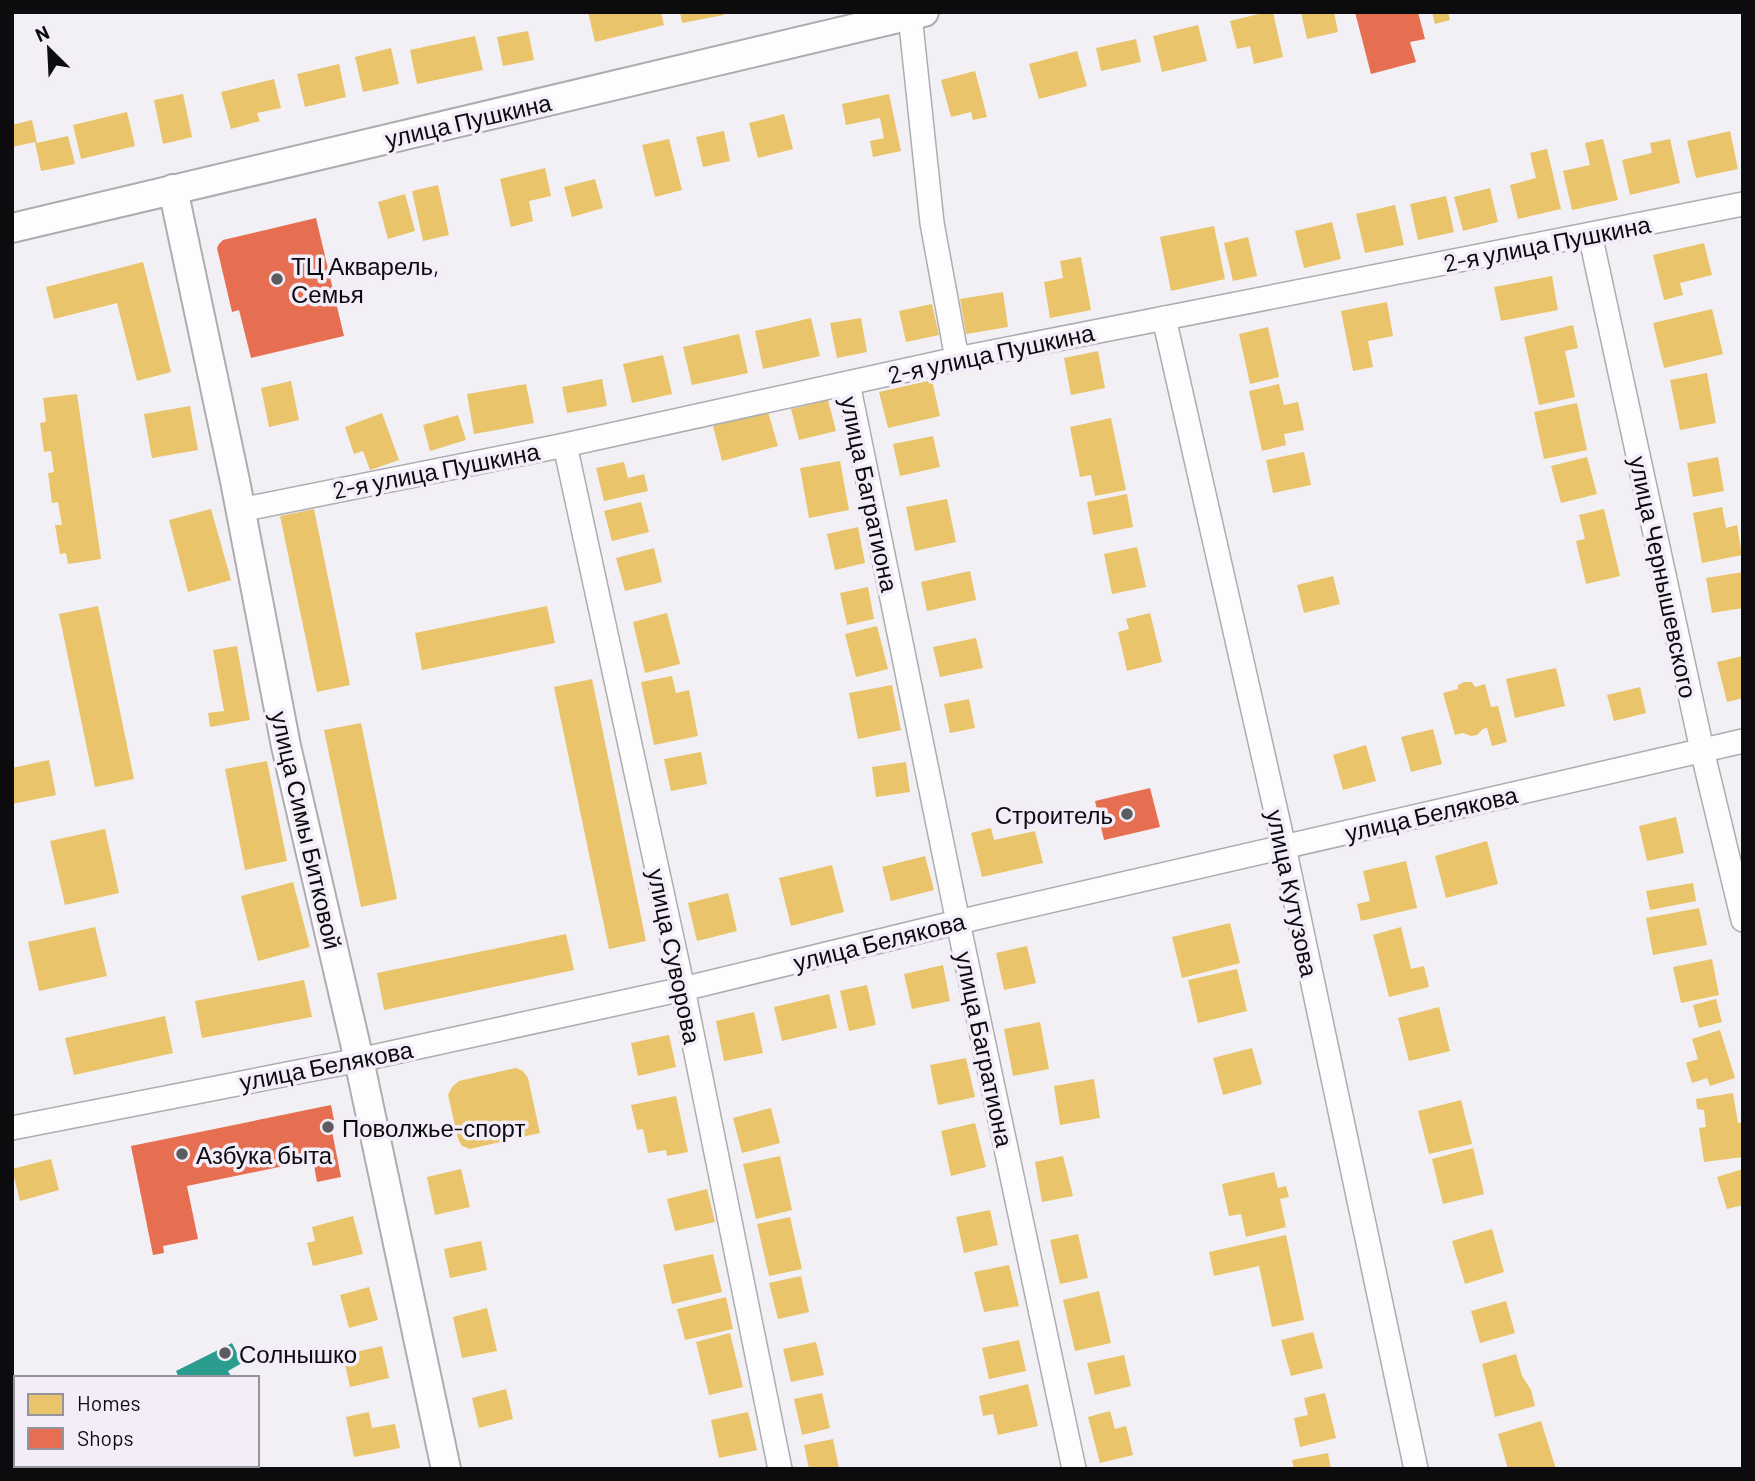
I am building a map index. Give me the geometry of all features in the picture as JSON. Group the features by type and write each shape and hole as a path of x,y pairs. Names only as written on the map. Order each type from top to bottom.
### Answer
{"street":[{"name":"улица Пушкина","path":"12,228 917,14"},
{"path":"917,14 932,223 957,359"},
{"name":"улица Симы Битковой","path":"173,189 286,746 359,1060 446,1469"},
{"name":"2-я улица Пушкина","path":"240,510 565,445 957,359 1743,204"},
{"name":"улица Чернышевского","path":"1590,234 1702,750 1743,920"},
{"name":"улица Кутузова","path":"1164,318 1284,847 1416,1469"},
{"name":"улица Багратиона","path":"848,383 958,922 1074,1469"},
{"name":"улица Суворова","path":"565,445 683,989 780,1469"},
{"name":"улица Белякова","path":"12,1128 359,1060 683,989 958,922 1743,741"}],"building: Homes":[{"path":"588,12 661,12 664,25 595,42"},
{"path":"680,12 723,12 724,15 682,23"},
{"path":"1273,12 1283,57 1254,64 1250,46 1237,49 1230,21"},
{"path":"1301,12 1334,12 1338,32 1307,39"},
{"path":"1432,12 1448,12 1450,20 1435,24"},
{"path":"1198,25 1207,61 1162,72 1153,36"},
{"path":"528,31 534,60 503,66 497,37"},
{"path":"475,36 483,70 417,84 410,50"},
{"path":"1136,39 1141,62 1101,71 1096,48"},
{"path":"391,48 399,84 363,92 355,57"},
{"path":"1077,51 1087,86 1039,99 1029,64"},
{"path":"339,64 346,97 305,107 297,74"},
{"path":"975,71 987,117 973,120 971,112 951,117 941,80"},
{"path":"274,79 281,108 257,113 260,121 231,129 221,92"},
{"path":"183,94 192,137 163,144 154,100"},
{"path":"889,94 901,151 873,157 870,141 884,138 880,118 846,125 842,104"},
{"path":"127,112 135,146 81,159 73,125"},
{"path":"784,114 793,149 758,158 749,123"},
{"path":"32,120 37,143 68,136 75,164 41,171 35,142 12,147 12,125"},
{"path":"724,131 730,161 703,167 696,137"},
{"path":"1730,131 1738,169 1696,178 1687,141"},
{"path":"669,139 682,190 655,197 642,145"},
{"path":"1603,139 1618,200 1572,210 1563,171 1590,165 1585,143"},
{"path":"1670,139 1680,183 1630,195 1622,160 1652,153 1650,143"},
{"path":"1547,149 1561,209 1518,219 1510,185 1536,178 1530,153"},
{"path":"545,168 551,196 529,201 533,221 511,227 500,179"},
{"path":"595,179 603,208 572,217 564,187"},
{"path":"438,185 449,235 423,241 412,191"},
{"path":"1490,188 1498,222 1463,231 1454,197"},
{"path":"405,194 415,231 388,239 378,202"},
{"path":"1446,196 1454,232 1418,240 1410,204"},
{"path":"1395,205 1404,245 1365,253 1356,214"},
{"path":"1332,222 1341,259 1304,268 1295,231"},
{"path":"1214,226 1225,279 1171,291 1160,237"},
{"path":"1248,237 1257,276 1233,281 1224,243"},
{"path":"1704,243 1712,275 1680,283 1683,295 1664,300 1653,255"},
{"path":"1081,257 1091,310 1050,318 1044,282 1063,278 1060,261"},
{"path":"143,262 171,372 137,381 117,303 54,319 46,287"},
{"path":"1552,276 1558,310 1501,321 1494,287"},
{"path":"1003,292 1008,327 966,334 960,299"},
{"path":"1387,302 1393,336 1368,341 1373,367 1353,371 1341,311"},
{"path":"932,304 939,335 906,342 899,311"},
{"path":"1712,309 1723,354 1664,368 1653,323"},
{"path":"811,318 820,356 763,369 755,331"},
{"path":"861,318 867,352 837,358 830,323"},
{"path":"1573,325 1578,348 1565,351 1575,397 1539,405 1524,337"},
{"path":"1268,327 1279,377 1250,384 1239,334"},
{"path":"739,334 748,373 692,385 683,347"},
{"path":"1098,351 1105,388 1071,395 1064,358"},
{"path":"663,355 672,394 632,403 623,364"},
{"path":"1707,373 1716,423 1680,430 1670,380"},
{"path":"602,379 607,406 567,413 562,387"},
{"path":"932,380 940,416 888,428 879,392"},
{"path":"291,381 299,420 269,427 261,388"},
{"path":"526,384 534,423 474,434 467,394"},
{"path":"1279,384 1284,405 1298,402 1304,430 1284,434 1286,445 1262,451 1249,391"},
{"path":"77,394 101,559 68,564 66,553 60,554 55,525 62,525 58,502 52,503 48,473 54,472 51,451 44,452 40,423 46,422 43,398"},
{"path":"828,400 836,431 799,440 791,409"},
{"path":"1577,403 1587,450 1544,459 1534,412"},
{"path":"190,406 198,450 152,458 144,414"},
{"path":"768,412 778,446 722,461 713,426"},
{"path":"382,413 399,460 370,470 363,451 354,454 345,427"},
{"path":"458,415 466,440 430,451 423,425"},
{"path":"1111,418 1126,490 1095,496 1091,475 1080,477 1070,427"},
{"path":"933,436 940,467 900,476 893,444"},
{"path":"1304,452 1311,485 1273,493 1266,460"},
{"path":"1587,457 1597,494 1561,503 1551,466"},
{"path":"1718,457 1724,491 1693,497 1687,463"},
{"path":"840,461 849,510 809,518 800,468"},
{"path":"624,462 628,478 644,474 648,491 604,501 596,468"},
{"path":"1127,494 1133,527 1093,535 1087,502"},
{"path":"947,499 956,542 915,551 906,507"},
{"path":"641,502 649,532 612,541 604,511"},
{"path":"1722,507 1726,528 1737,525 1742,555 1702,563 1693,513"},
{"path":"211,509 231,580 188,592 169,520"},
{"path":"314,509 350,685 317,692 280,516"},
{"path":"1604,509 1620,576 1586,584 1576,541 1585,539 1579,515"},
{"path":"858,527 865,563 835,570 827,534"},
{"path":"1137,547 1146,587 1112,594 1104,554"},
{"path":"654,548 662,582 625,591 616,558"},
{"path":"970,571 976,600 927,611 921,582"},
{"path":"1743,572 1743,608 1712,613 1706,578"},
{"path":"1333,576 1340,604 1304,613 1297,585"},
{"path":"868,587 874,619 847,625 840,593"},
{"path":"98,606 134,779 95,787 59,614"},
{"path":"547,606 555,643 422,670 415,633"},
{"path":"667,613 680,664 645,673 633,622"},
{"path":"1150,613 1162,662 1127,671 1118,632 1129,629 1126,619"},
{"path":"877,626 888,669 856,677 845,634"},
{"path":"976,638 983,668 940,677 933,647"},
{"path":"237,646 250,720 210,727 208,713 224,711 213,650"},
{"path":"1743,656 1743,698 1727,702 1717,662"},
{"path":"1556,668 1565,706 1515,718 1506,679"},
{"path":"672,676 676,693 689,690 698,736 654,745 641,682"},
{"path":"592,679 646,941 609,949 554,687"},
{"path":"1472,682 1475,687 1485,684 1491,707 1498,706 1507,742 1492,746 1487,728 1477,735 1455,735 1443,693 1458,689 1458,685"},
{"path":"892,685 901,730 858,739 849,693"},
{"path":"1640,687 1646,713 1614,721 1607,695"},
{"path":"969,699 975,728 950,733 944,704"},
{"path":"361,723 397,899 361,907 324,730"},
{"path":"1433,729 1442,764 1411,772 1401,737"},
{"path":"1366,745 1376,781 1343,790 1333,755"},
{"path":"701,752 707,784 671,791 664,759"},
{"path":"49,760 56,795 12,804 12,768"},
{"path":"267,761 287,861 245,870 225,769"},
{"path":"906,762 910,792 876,797 872,767"},
{"path":"1676,817 1684,853 1647,861 1639,826"},
{"path":"991,828 994,840 1035,831 1043,863 982,877 971,833"},
{"path":"105,829 119,893 65,905 50,841"},
{"path":"1487,841 1498,884 1446,898 1435,856"},
{"path":"925,856 934,890 891,901 882,867"},
{"path":"1406,861 1417,908 1361,921 1357,904 1370,901 1363,871"},
{"path":"832,865 844,912 791,926 779,878"},
{"path":"293,882 310,947 258,961 241,896"},
{"path":"1693,883 1696,901 1650,910 1646,891"},
{"path":"728,893 737,931 697,941 688,903"},
{"path":"1699,908 1707,945 1653,955 1646,918"},
{"path":"1230,923 1240,963 1182,978 1172,937"},
{"path":"95,927 107,976 39,991 28,942"},
{"path":"1401,927 1411,969 1424,966 1429,987 1389,997 1373,935"},
{"path":"566,934 574,970 384,1010 377,973"},
{"path":"1027,946 1036,983 1004,990 996,953"},
{"path":"1712,959 1719,995 1681,1003 1673,967"},
{"path":"943,965 950,1001 912,1009 904,974"},
{"path":"1237,969 1247,1011 1198,1023 1188,980"},
{"path":"304,980 312,1017 202,1038 195,1001"},
{"path":"867,985 876,1025 849,1031 840,991"},
{"path":"829,994 837,1028 782,1041 774,1007"},
{"path":"1716,999 1722,1022 1699,1028 1693,1005"},
{"path":"1439,1007 1450,1051 1409,1061 1398,1018"},
{"path":"754,1012 763,1053 724,1061 716,1021"},
{"path":"165,1016 173,1053 74,1075 65,1038"},
{"path":"1040,1022 1049,1069 1013,1076 1004,1029"},
{"path":"1720,1030 1735,1078 1710,1086 1707,1078 1692,1083 1686,1063 1698,1059 1692,1039"},
{"path":"669,1035 676,1067 638,1076 631,1043"},
{"path":"1252,1048 1262,1084 1223,1095 1213,1058"},
{"path":"966,1058 975,1097 938,1105 930,1065"},
{"path":"516,1068 523,1071 528,1078 540,1133 470,1149 462,1146 448,1095 452,1087 459,1081"},
{"path":"1094,1079 1100,1118 1060,1125 1054,1086"},
{"path":"1733,1093 1738,1123 1743,1122 1743,1157 1704,1162 1699,1128 1706,1127 1704,1110 1697,1109 1696,1099"},
{"path":"676,1096 688,1152 667,1156 666,1150 648,1153 643,1129 637,1130 631,1105"},
{"path":"1461,1100 1472,1144 1429,1154 1418,1111"},
{"path":"771,1108 780,1143 742,1153 733,1118"},
{"path":"975,1123 986,1167 951,1176 941,1131"},
{"path":"1473,1148 1484,1194 1443,1204 1432,1159"},
{"path":"780,1156 792,1210 756,1219 743,1164"},
{"path":"1063,1156 1073,1196 1042,1202 1035,1162"},
{"path":"51,1159 59,1190 20,1201 12,1169"},
{"path":"461,1169 470,1207 435,1215 427,1177"},
{"path":"1743,1169 1743,1205 1727,1209 1717,1177"},
{"path":"1274,1172 1278,1188 1286,1186 1289,1197 1280,1199 1286,1227 1246,1237 1241,1214 1229,1216 1222,1184"},
{"path":"707,1189 715,1222 675,1231 667,1199"},
{"path":"990,1210 998,1245 964,1253 956,1217"},
{"path":"353,1216 363,1254 313,1266 307,1243 315,1241 312,1227"},
{"path":"790,1217 802,1269 769,1276 757,1224"},
{"path":"1492,1229 1504,1272 1465,1284 1452,1241"},
{"path":"1078,1234 1088,1278 1060,1284 1050,1240"},
{"path":"1286,1235 1304,1320 1272,1327 1259,1266 1214,1276 1209,1252"},
{"path":"481,1241 487,1270 450,1278 444,1249"},
{"path":"713,1254 722,1292 672,1304 663,1265"},
{"path":"1009,1265 1019,1306 984,1312 974,1272"},
{"path":"801,1276 809,1312 778,1319 769,1283"},
{"path":"369,1287 378,1320 349,1328 340,1295"},
{"path":"1099,1291 1111,1343 1075,1351 1063,1300"},
{"path":"726,1297 733,1329 685,1340 677,1309"},
{"path":"1506,1301 1515,1333 1480,1343 1471,1311"},
{"path":"487,1308 497,1351 462,1358 453,1317"},
{"path":"1313,1332 1323,1368 1291,1376 1281,1340"},
{"path":"730,1333 743,1387 709,1395 696,1342"},
{"path":"1019,1340 1026,1371 989,1379 982,1348"},
{"path":"816,1342 824,1375 791,1382 783,1349"},
{"path":"382,1346 389,1378 350,1387 343,1355"},
{"path":"1516,1354 1535,1406 1495,1417 1482,1364"},
{"path":"1124,1355 1131,1386 1095,1395 1087,1363"},
{"path":"1028,1384 1038,1426 998,1435 993,1414 983,1416 979,1396"},
{"path":"506,1389 513,1419 479,1428 472,1398"},
{"path":"822,1393 830,1428 802,1435 794,1399"},
{"path":"1325,1393 1336,1438 1300,1447 1294,1418 1308,1415 1304,1398"},
{"path":"1110,1411 1115,1429 1126,1426 1133,1455 1100,1463 1088,1417"},
{"path":"369,1412 372,1428 395,1424 400,1448 354,1457 346,1417"},
{"path":"748,1412 757,1450 719,1458 711,1420"},
{"path":"1541,1421 1556,1469 1508,1469 1498,1434"},
{"path":"833,1439 839,1469 809,1469 804,1445"},
{"path":"1328,1453 1331,1469 1294,1469 1292,1460"}],"building: Shops":[{"path":"1355,12 1418,12 1425,39 1410,42 1416,62 1371,74"},
{"name":"ТЦ Акварель, Семья","path":"316,218 344,336 251,358 239,310 232,312 217,248 223,240"},
{"name":"Строитель","path":"1150,788 1160,827 1104,840 1095,801"},
{"path":"331,1105 334,1120 330,1121 341,1177 317,1182 313,1160 187,1186 198,1239 163,1246 164,1253 153,1255 131,1146"}],"building: Schools":[{"name":"Солнышко","path":"232,1343 242,1363 228,1371 231,1376 178,1376 176,1371"}],"place":[{"name":"ТЦ Акварель, Семья","path":"277,279"},
{"name":"Строитель","path":"1127,814"},
{"name":"Поволжье-спорт","path":"328,1127"},
{"name":"Азбука быта","path":"182,1154"},
{"name":"Солнышко","path":"225,1353"}]}
